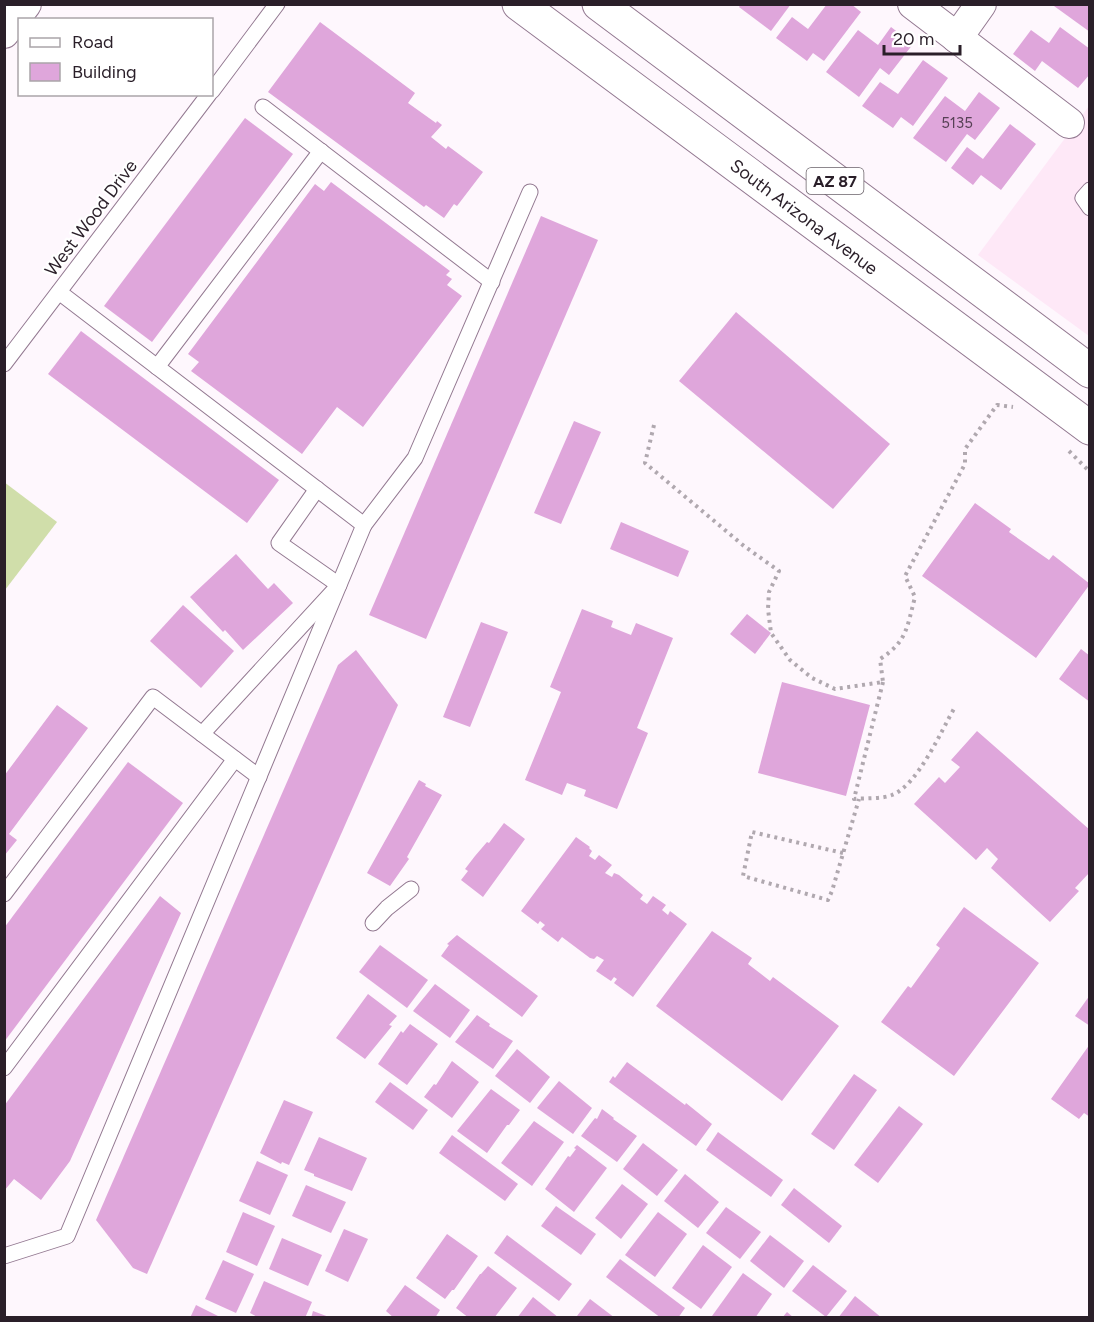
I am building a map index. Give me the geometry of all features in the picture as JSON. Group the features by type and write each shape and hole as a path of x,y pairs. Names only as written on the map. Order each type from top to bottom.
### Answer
{"main road":[{"name":"South Arizona Avenue","path":"519,4 994,357 1077,437"},
{"name":"AZ 87","path":"599,4 1089,371"},
{"path":"994,357 1022,320"}],"street":[{"path":"4,33 26,4"},
{"path":"914,4 1069,123"},
{"path":"957,38 981,4"}],"lane":[{"path":"213,90 277,4"},
{"name":"West Wood Drive","path":"4,364 207,96"},
{"path":"262,107 492,282"},
{"path":"157,367 321,152"},
{"path":"1089,190 1083,198 1089,208"},
{"path":"4,1256 67,1236 364,525 415,458 530,192"},
{"path":"59,292 364,525"},
{"path":"317,489 279,543 339,585"},
{"path":"202,734 339,585"},
{"path":"4,894 153,697 259,777"},
{"path":"4,1068 235,759"},
{"path":"373,924 387,908 411,889"}],"path":[{"path":"955,707 920,767 906,786 892,795 854,799 883,682 880,659 895,649 907,629 915,597 906,576 965,464 965,449 997,405 1021,409"},
{"path":"654,425 645,463 744,546 779,571 769,592 768,609 771,633 790,660 812,678 835,689 883,682"},
{"path":"1077,437 1089,472"},
{"path":"843,853 752,832 743,876 828,900 843,853 858,799"}],"shaded area":[{"path":"1089,106 1089,336 978,255"}],"green space":[{"path":"4,482 57,522 5,590 4,590"}],"building":[{"path":"741,4 791,4 771,31 739,7"},
{"path":"827,4 851,4 861,12 824,61 813,53 807,61 776,38 792,17 808,29"},
{"path":"1055,4 1090,4 1090,32 1054,6"},
{"path":"320,22 415,93 408,103 442,125 431,137 446,149 448,146 483,172 457,206 454,204 444,218 426,205 424,207 268,92"},
{"path":"891,27 913,44 889,75 880,68 859,97 826,72 858,30 878,45"},
{"path":"1060,27 1090,49 1090,74 1078,88 1042,61 1035,71 1013,54 1031,30 1049,43"},
{"path":"923,60 948,78 913,126 901,117 893,128 862,106 880,82 898,94"},
{"path":"979,92 1000,108 975,140 967,134 946,162 913,138 945,96 965,111"},
{"path":"245,118 293,154 152,342 104,306"},
{"path":"1010,124 1036,144 1001,190 981,175 973,185 951,168 967,147 983,159"},
{"path":"331,182 450,271 446,275 452,279 447,285 462,296 363,427 337,407 302,454 191,371 199,362 188,354 315,184 324,191"},
{"path":"541,216 598,240 426,639 369,615"},
{"path":"736,312 890,444 833,509 679,381"},
{"path":"81,331 279,480 247,523 48,374"},
{"path":"574,421 601,432 561,524 534,513"},
{"path":"975,503 1011,529 1009,532 1049,560 1053,555 1090,584 1036,658 922,576"},
{"path":"621,522 689,551 678,577 610,549"},
{"path":"236,554 268,589 274,583 293,603 243,650 190,597"},
{"path":"183,605 234,651 201,688 150,641"},
{"path":"582,609 613,621 611,627 631,635 636,623 673,638 637,728 648,733 617,809 584,796 586,790 567,783 562,795 525,780 561,692 550,687"},
{"path":"747,614 771,633 755,654 730,634"},
{"path":"481,622 508,632 470,727 443,717"},
{"path":"1081,649 1090,656 1090,702 1059,679"},
{"path":"356,650 398,705 147,1274 133,1268 96,1220 338,665"},
{"path":"782,682 870,705 846,796 758,773"},
{"path":"57,705 88,728 9,834 17,840 4,856 4,776"},
{"path":"977,731 1090,830 1090,872 1075,888 1079,891 1050,922 991,868 998,859 987,848 976,860 914,804 939,777 945,783 960,767 951,760"},
{"path":"128,762 183,803 4,1042 4,928"},
{"path":"419,780 442,795 407,857 409,859 390,886 367,873"},
{"path":"504,823 525,839 483,897 461,880 468,871 465,869"},
{"path":"576,837 590,847 592,851 589,856 595,860 599,855 612,865 605,873 612,877 614,873 619,875 643,895 640,899 647,904 653,896 666,905 662,910 668,915 670,911 687,924 633,997 614,983 617,979 614,977 611,981 596,971 604,960 597,956 594,959 590,958 562,937 558,942 541,929 545,925 540,921 538,924 521,911"},
{"path":"160,896 181,913 70,1161 41,1200 14,1179 4,1191 4,1106"},
{"path":"964,907 1039,963 954,1076 881,1022 908,986 911,988 940,948 936,945"},
{"path":"712,931 752,958 748,964 770,981 773,977 839,1026 782,1101 656,1006"},
{"path":"457,935 538,996 522,1017 441,956 449,945 447,944"},
{"path":"380,945 428,980 407,1008 359,972"},
{"path":"435,984 470,1010 450,1038 413,1011"},
{"path":"368,994 397,1016 389,1025 392,1026 365,1059 336,1038"},
{"path":"1090,995 1090,1026 1075,1016"},
{"path":"477,1015 490,1024 489,1026 513,1041 493,1069 455,1042"},
{"path":"410,1024 438,1044 407,1085 378,1064 401,1031 403,1033"},
{"path":"1090,1044 1090,1117 1084,1113 1079,1119 1051,1099"},
{"path":"517,1049 550,1077 530,1103 495,1076"},
{"path":"452,1061 479,1082 452,1118 424,1097 434,1084 436,1085"},
{"path":"627,1062 712,1124 696,1146 609,1082"},
{"path":"854,1074 877,1090 834,1150 811,1134"},
{"path":"559,1081 592,1108 573,1134 537,1108"},
{"path":"390,1082 428,1110 413,1130 375,1102"},
{"path":"491,1089 520,1110 487,1153 457,1131"},
{"path":"284,1100 313,1112 289,1165 282,1162 281,1164 260,1153"},
{"path":"899,1106 923,1124 878,1183 854,1165"},
{"path":"602,1109 637,1136 617,1162 581,1136 595,1118 597,1119"},
{"path":"534,1121 564,1142 532,1186 501,1163"},
{"path":"718,1132 783,1180 771,1197 706,1150"},
{"path":"452,1135 518,1184 505,1201 439,1153"},
{"path":"319,1137 367,1158 352,1191 304,1170"},
{"path":"643,1143 678,1170 657,1196 623,1169"},
{"path":"577,1145 607,1168 574,1212 545,1189"},
{"path":"257,1161 288,1175 270,1215 239,1201"},
{"path":"685,1174 719,1202 698,1228 664,1201"},
{"path":"622,1184 648,1204 621,1239 595,1218"},
{"path":"306,1185 346,1202 331,1233 292,1216"},
{"path":"794,1188 842,1226 829,1243 781,1205"},
{"path":"556,1206 596,1234 581,1255 541,1226"},
{"path":"726,1207 761,1232 740,1259 706,1233"},
{"path":"243,1212 275,1226 257,1266 226,1252"},
{"path":"658,1212 687,1234 655,1277 625,1255"},
{"path":"344,1229 368,1239 348,1282 325,1271"},
{"path":"447,1234 478,1256 445,1299 416,1278"},
{"path":"507,1235 572,1284 559,1301 494,1253"},
{"path":"770,1235 804,1261 784,1288 750,1261"},
{"path":"282,1238 322,1255 308,1286 269,1269"},
{"path":"703,1245 732,1267 701,1309 672,1288"},
{"path":"620,1259 685,1308 678,1318 661,1318 606,1277"},
{"path":"223,1260 254,1274 236,1313 205,1299"},
{"path":"813,1265 847,1291 826,1317 792,1291"},
{"path":"488,1266 517,1288 494,1318 469,1318 456,1308"},
{"path":"743,1273 772,1294 755,1318 714,1318 712,1316"},
{"path":"264,1281 312,1302 305,1318 259,1318 250,1313"},
{"path":"405,1285 440,1310 435,1318 394,1318 386,1311"},
{"path":"855,1296 882,1318 838,1318"},
{"path":"533,1297 559,1318 517,1318"},
{"path":"590,1299 615,1318 577,1316"},
{"path":"196,1305 222,1318 190,1318"},
{"path":"313,1311 329,1317 329,1318 311,1318"},
{"path":"787,1312 794,1318 782,1318"}]}
